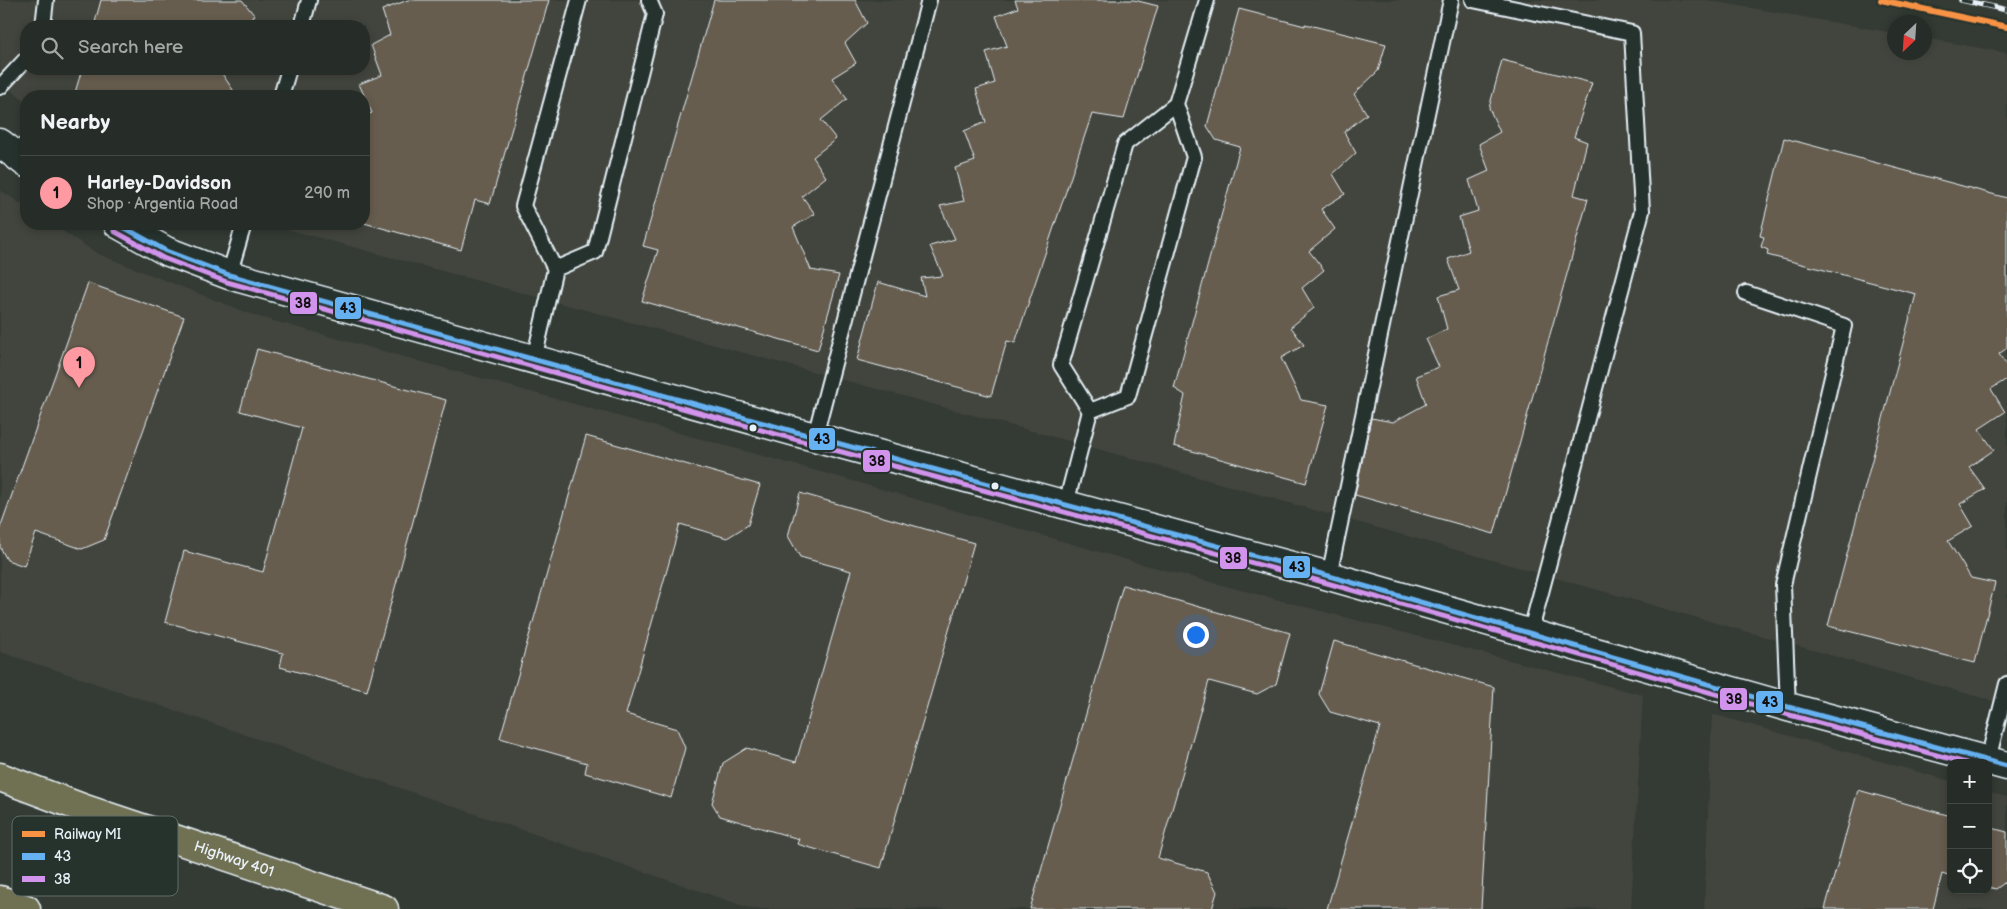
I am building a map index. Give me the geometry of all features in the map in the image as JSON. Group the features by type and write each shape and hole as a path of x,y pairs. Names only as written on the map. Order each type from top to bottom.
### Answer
{"highway":[{"name":"Highway 401","path":"0,777 106,816"},
{"name":"Highway 401","path":"178,840 384,909"},
{"path":"0,900 26,909"}],"street":[{"path":"0,143 20,158"},
{"path":"129,230 166,250 229,275 1329,576 1788,707 1997,763"}],"lane":[{"path":"44,20 46,0"},
{"path":"304,20 310,0"},
{"path":"534,359 555,269 523,206 579,0"},
{"path":"555,269 595,252 655,14 649,0"},
{"path":"815,436 929,0"},
{"path":"1066,504 1090,411 1061,365 1125,144 1176,104 1207,0"},
{"path":"1329,576 1451,0"},
{"path":"1474,0 1632,33 1642,211 1530,634"},
{"path":"0,87 20,65"},
{"path":"283,90 287,75"},
{"path":"1090,411 1128,396 1194,157 1176,104"},
{"path":"229,275 242,230"},
{"path":"1746,294 1844,326 1783,585 1788,707"},
{"path":"1997,763 2007,684"}],"shaded area":[{"path":"0,0 1706,0 1887,32 1887,60 1932,60 1932,39 2007,53 2007,705 1076,443 290,230 370,230 370,90 20,90 20,97 0,82"},
{"path":"0,190 20,203 20,230 61,230 98,254 256,316 839,477 1138,563 1643,695 1631,909 752,909 0,652"},
{"path":"1712,714 1947,780 1947,894 1992,894 1992,793 2007,797 2007,909 1704,909"}],"building":[{"path":"101,0 242,0 255,16 249,20 96,20"},
{"path":"408,0 549,0 490,204 475,200 461,250 370,225 370,114 372,113 370,109 370,90 362,90 359,84 382,75 371,45 390,35 382,10"},
{"path":"714,0 855,0 867,23 845,43 856,63 832,78 847,99 821,120 836,139 813,157 826,177 802,196 815,214 793,227 811,270 839,275 818,350 642,301 658,250 643,246"},
{"path":"1015,0 1134,0 1158,6 1124,119 1092,114 1015,343 1007,341 991,396 857,360 878,282 925,296 921,278 943,276 930,246 955,239 940,206 964,201 955,168 975,161 964,131 986,122 976,89 995,83 986,52 1007,46 996,16 1018,8"},
{"path":"1239,9 1386,44 1378,71 1354,94 1367,114 1344,132 1356,153 1333,174 1345,194 1321,209 1335,229 1309,251 1324,270 1302,288 1314,308 1291,327 1304,345 1281,358 1301,400 1328,405 1306,483 1174,446 1185,395 1174,388 1240,147 1216,140 1207,126"},
{"path":"1502,60 1592,83 1574,137 1587,142 1574,195 1588,199 1494,534 1355,495 1371,418 1393,422 1426,404 1416,376 1439,367 1426,339 1447,329 1438,296 1459,290 1448,259 1469,251 1459,217 1478,211 1469,180 1489,171 1479,144 1500,132 1489,108"},
{"path":"80,75 223,75 233,90 76,90"},
{"path":"1784,138 2007,198 2007,348 1999,354 2007,366 2007,379 1991,389 2005,412 1979,429 1994,450 1969,467 1985,489 1960,504 1973,526 1948,541 1971,578 1995,583 1975,663 1828,626 1916,294 1767,255 1768,250 1761,247 1764,237 1760,236"},
{"path":"88,283 184,317 104,540 82,549 36,533 24,566 7,560 0,547 0,528"},
{"path":"257,349 446,400 367,691 280,667 283,653 165,622 184,551 263,572 302,428 240,411"},
{"path":"586,436 760,485 748,525 727,538 680,524 626,714 677,729 685,748 671,798 585,773 587,763 500,738"},
{"path":"800,493 974,543 881,868 797,844 799,839 720,816 712,803 723,763 747,748 796,762 851,571 800,557 788,536"},
{"path":"1123,585 1290,633 1276,684 1257,694 1209,681 1158,858 1207,872 1217,892 1212,909 1030,909"},
{"path":"1334,641 1494,687 1481,909 1327,909 1380,726 1330,712 1319,694"},
{"path":"1858,790 1947,815 1947,876 1942,874 1933,909 1825,909"},
{"path":"1992,828 2007,832 2007,881 1996,889 1992,888"}],"railway":[{"path":"1961,0 2007,10"}],"rail line":[{"name":"MI","path":"1881,0 2007,27"}],"transit line":[{"name":"43","path":"129,230 166,251 229,275 796,432 1329,576 1788,707 2007,766"},
{"name":"38","path":"114,231 163,258 227,282 794,439 1327,583 1786,714 1951,759"}],"place":[{"name":"Harley-Davidson","path":"79,388"}]}
